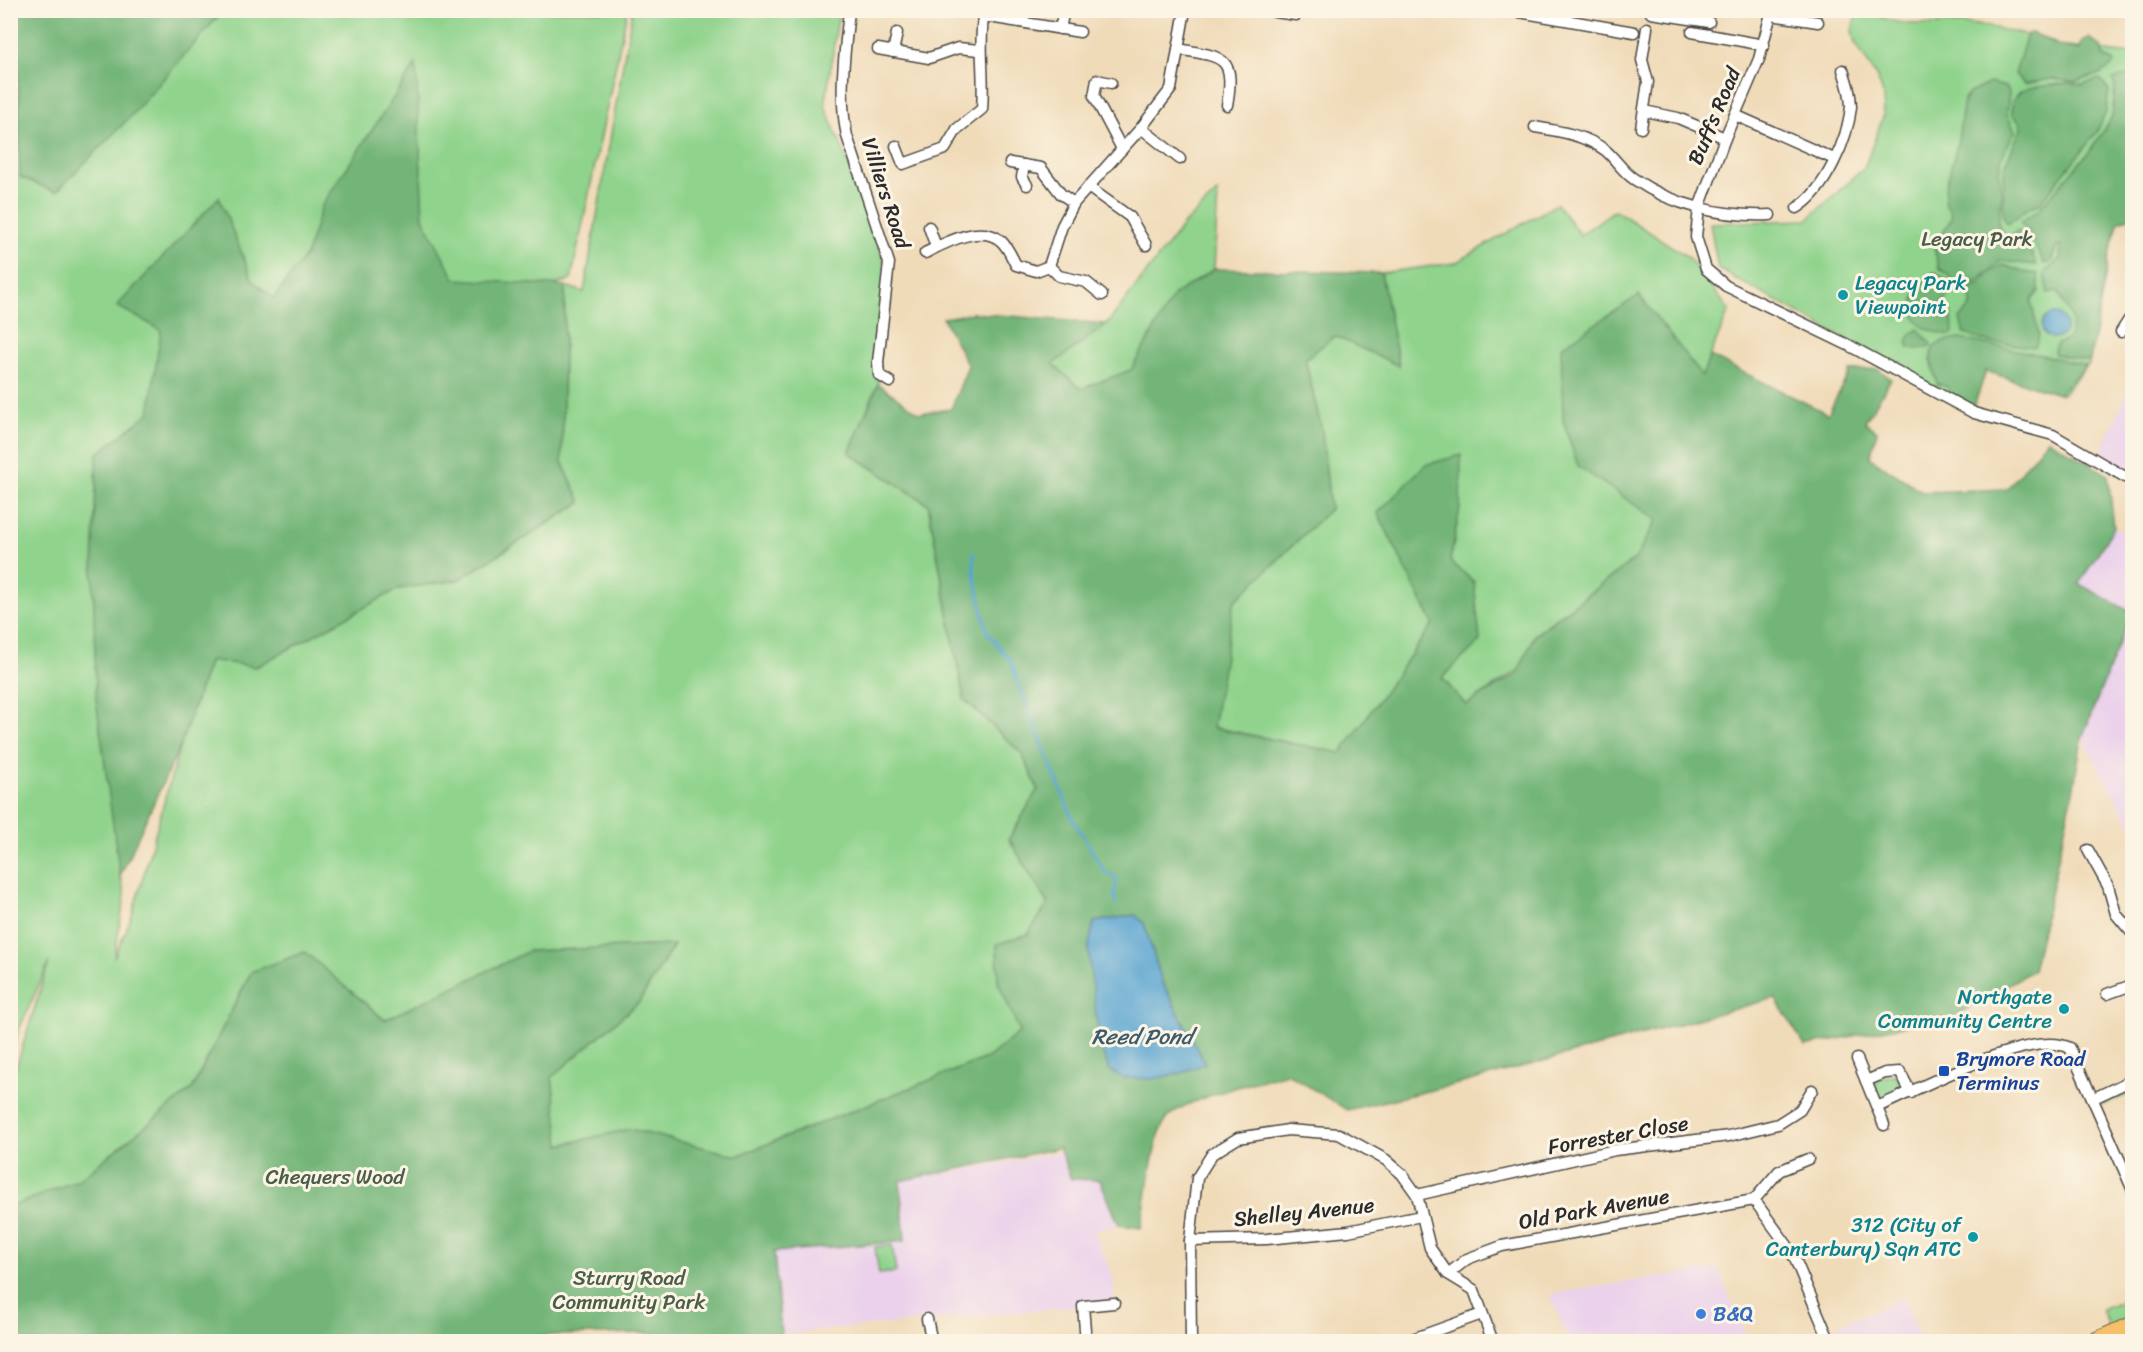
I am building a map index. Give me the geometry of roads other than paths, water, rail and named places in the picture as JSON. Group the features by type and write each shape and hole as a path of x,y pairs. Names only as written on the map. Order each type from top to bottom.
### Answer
{"highway":[{"path":"2097,1341 2133,1327"}],"street":[{"name":"Villiers Road","path":"849,10 842,91 843,116 846,136 889,263 878,362 879,375 890,382"},
{"path":"1060,29 1064,10"},
{"path":"1508,10 1634,32"},
{"path":"1049,266 1062,226 1074,203 1142,128 1171,89 1179,49 1183,11"},
{"path":"1275,12 1296,16"},
{"path":"1651,13 1681,14 1709,22"},
{"path":"1771,13 1818,22"},
{"name":"Buffs Road","path":"1771,13 1764,45 1699,208 1696,237 1706,269 1726,286 1850,346 1974,413 2053,435 2133,481"},
{"path":"896,146 903,164 945,149 957,129 982,109 984,88 979,50 984,14 1080,32"},
{"path":"1641,128 1648,82 1642,60 1647,28"},
{"path":"1692,32 1764,45"},
{"path":"893,52 897,33"},
{"path":"878,49 929,58 958,48 979,50"},
{"path":"1179,49 1212,55 1224,63 1232,77 1227,105"},
{"path":"1797,208 1818,189 1844,137 1851,107 1843,70"},
{"path":"1111,83 1096,81 1094,96 1122,149"},
{"path":"1644,111 1678,118 1725,138"},
{"path":"1735,115 1834,159"},
{"path":"1535,127 1564,132 1589,141 1606,152 1624,172 1636,181 1699,208 1734,215 1770,215"},
{"path":"1142,128 1179,159"},
{"path":"1010,163 1046,171 1055,188 1074,203"},
{"path":"1024,165 1022,177 1027,185"},
{"path":"1088,188 1130,217 1146,245"},
{"path":"928,227 936,247"},
{"path":"925,253 965,236 990,236 1003,242 1016,266 1036,271 1049,266"},
{"path":"1049,266 1059,276 1086,282 1102,296"},
{"path":"2121,332 2133,315"},
{"path":"2088,850 2102,861 2116,914 2133,933"},
{"path":"2107,994 2133,985"},
{"path":"1877,1107 1992,1056 2044,1043 2061,1043 2070,1048 2133,1188"},
{"path":"1857,1059 1884,1125"},
{"path":"1866,1081 1885,1073 1900,1072 1911,1093"},
{"path":"2094,1098 2133,1080"},
{"name":"Forrester Close","path":"1417,1195 1615,1150 1719,1138 1778,1124 1800,1110 1812,1090"},
{"path":"1191,1341 1190,1241 1197,1178 1212,1154 1238,1138 1288,1130 1339,1134 1386,1160 1410,1184 1417,1195 1430,1248 1448,1274 1474,1290 1493,1341"},
{"path":"1808,1159 1779,1171 1754,1200 1792,1252 1830,1341"},
{"name":"Old Park Avenue","path":"1448,1274 1467,1259 1502,1246 1754,1200"},
{"name":"Shelley Avenue","path":"1190,1241 1267,1239 1348,1231 1421,1216"},
{"path":"1086,1341 1083,1306 1114,1303"},
{"path":"1404,1341 1482,1314"},
{"path":"927,1319 932,1341"}],"water":[{"path":"2054,314 2059,315 2065,321 2065,331 2059,337 2054,338 2049,337 2043,331 2042,326 2043,321 2049,315"},
{"name":"Reed Pond","path":"1135,915 1144,923 1162,982 1205,1063 1179,1074 1153,1079 1122,1078 1110,1070 1100,1047 1088,949 1094,922"}],"waterway":[{"path":"974,553 974,572 987,632 1011,661 1073,820 1105,872 1117,878 1114,895 1116,903"}],"place":[{"name":"Legacy Park Viewpoint","path":"1843,295"},
{"name":"Northgate Community Centre","path":"2064,1009"},
{"name":"Brymore Road Terminus","path":"1944,1071"},
{"name":"312 (City of Canterbury) Sqn ATC","path":"1973,1237"},
{"name":"B&Q","path":"1701,1314"}],"park label":[{"name":"Legacy Park","path":"1977,239"},
{"name":"Chequers Wood","path":"335,1177"},
{"name":"Sturry Road Community Park","path":"629,1290"}]}
